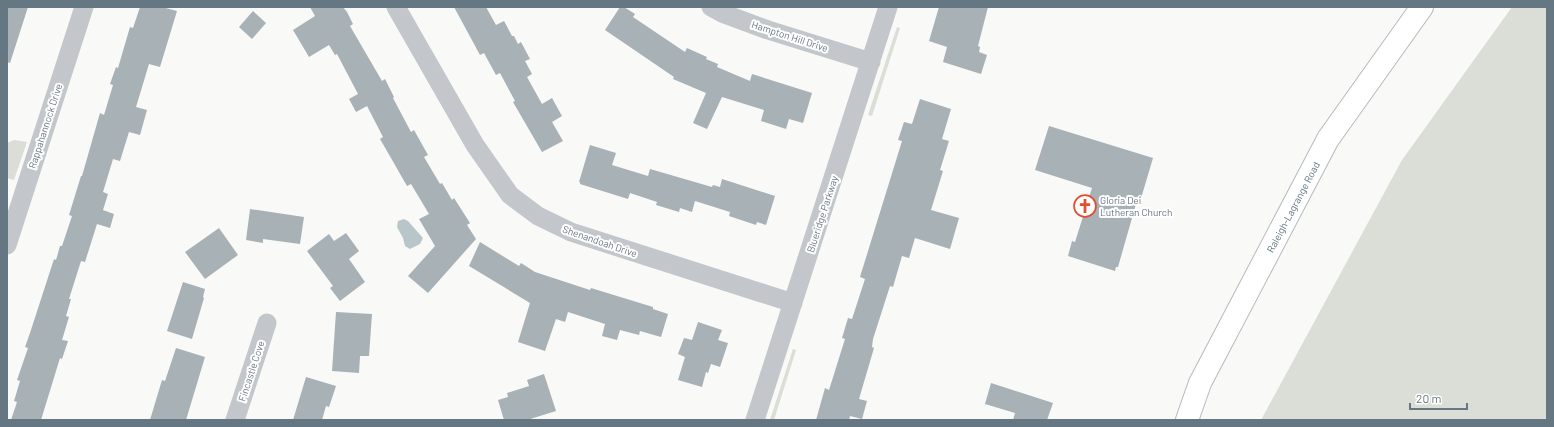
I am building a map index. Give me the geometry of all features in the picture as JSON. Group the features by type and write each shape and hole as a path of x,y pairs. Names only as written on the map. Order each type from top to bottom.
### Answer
{"main road":[{"name":"Raleigh-Lagrange Road","path":"1186,420 1200,383 1328,139 1422,7"}],"street":[{"name":"Rappahannock Drive","path":"7,245 84,7"},
{"name":"Shenandoah Drive","path":"396,7 481,154 510,195 519,203 538,216 571,232 793,303"},
{"name":"Hampton Hill Drive","path":"711,7 722,13 768,30 871,62"},
{"name":"Blueridge Parkway","path":"755,420 888,7"},
{"name":"Fincastle Cove","path":"235,420 267,322"}],"shaded area":[{"path":"1512,7 1547,7 1547,420 1261,420 1402,160"},
{"path":"897,27 900,28 872,116 868,115"},
{"path":"14,140 27,142 14,180 7,178 7,143"},
{"path":"404,219 408,221 423,238 420,244 410,249 405,246 403,238 397,227 398,221"},
{"path":"793,349 796,350 774,420 770,420"}],"building":[{"path":"7,7 28,7 10,63 7,62"},
{"path":"140,7 162,7 177,11 160,67 149,64 136,107 147,110 140,135 129,132 120,161 113,159 103,192 108,194 103,210 114,214 110,228 97,224 85,262 81,261 69,299 71,299 66,316 69,317 62,340 68,341 62,359 60,358 41,420 11,420 17,402 14,401 20,381 17,380 28,348 25,347 54,259 56,260 60,246 62,246 72,216 69,215 100,113 104,115 113,85 110,84 116,67 118,68 130,27 133,28"},
{"path":"310,7 343,7 347,12 353,24 350,26 382,81 385,79 411,132 414,130 428,155 424,157 440,184 442,183 452,200 454,198 470,223 467,225 476,239 428,293 408,276 435,246 419,219 429,214 411,184 407,186 380,139 383,137 367,106 356,112 349,99 358,94 337,54 335,55 329,45 309,57 293,30 315,16"},
{"path":"454,7 486,7 496,25 504,21 518,44 521,42 530,59 525,61 532,74 527,77 542,104 552,98 562,116 552,122 563,141 542,152 513,102 515,101 500,73 496,75 484,53 480,55"},
{"path":"620,7 624,7 635,14 633,17 685,52 687,48 707,57 706,59 718,64 717,67 750,81 752,74 812,93 803,123 789,119 786,129 761,121 764,110 722,97 707,129 693,123 706,93 673,79 674,77 605,30"},
{"path":"939,7 988,7 978,46 980,47 979,52 987,55 981,74 943,62 947,47 929,41"},
{"path":"253,11 266,23 252,39 239,27"},
{"path":"920,99 951,109 942,139 949,141 940,170 943,171 931,210 959,218 950,249 915,238 909,258 902,256 893,287 890,286 873,339 872,347 874,348 859,399 867,401 862,419 850,416 849,420 816,420 825,388 829,390 845,339 842,338 848,318 852,319 865,279 860,277 902,141 898,140 904,122 912,124"},
{"path":"1049,126 1153,158 1139,205 1136,204 1118,267 1116,267 1115,271 1068,256 1072,241 1075,242 1092,188 1035,170"},
{"path":"590,145 616,153 612,165 648,176 650,169 712,187 713,185 720,187 722,179 775,196 766,225 757,222 756,225 729,216 730,212 695,201 692,212 680,208 679,212 656,205 657,202 630,193 628,199 580,184 579,182"},
{"path":"250,209 304,217 300,244 263,239 263,243 246,240"},
{"path":"219,228 238,255 205,279 185,252"},
{"path":"346,233 359,251 349,259 365,282 340,301 330,288 333,286 307,251 329,234 334,241"},
{"path":"480,242 519,266 521,263 535,272 590,290 591,288 653,307 653,309 668,314 661,337 640,331 639,335 620,330 617,340 602,336 605,324 568,312 565,322 556,319 545,351 518,342 530,303 469,266"},
{"path":"183,282 205,289 204,298 192,339 167,331"},
{"path":"336,312 372,314 369,356 360,356 359,373 332,371"},
{"path":"698,322 722,330 718,340 728,343 720,367 711,364 708,373 706,372 702,387 678,380 685,357 678,354 684,338 692,340"},
{"path":"176,348 205,357 186,420 150,420 162,380 165,381"},
{"path":"544,374 556,411 527,420 504,420 498,400 508,397 507,393 529,386 527,380"},
{"path":"306,377 336,386 329,407 326,406 322,420 293,420"},
{"path":"991,383 1053,403 1047,420 1013,420 1015,413 985,404"}],"place":[{"name":"Gloria Dei Lutheran Church","path":"1085,206"}]}
